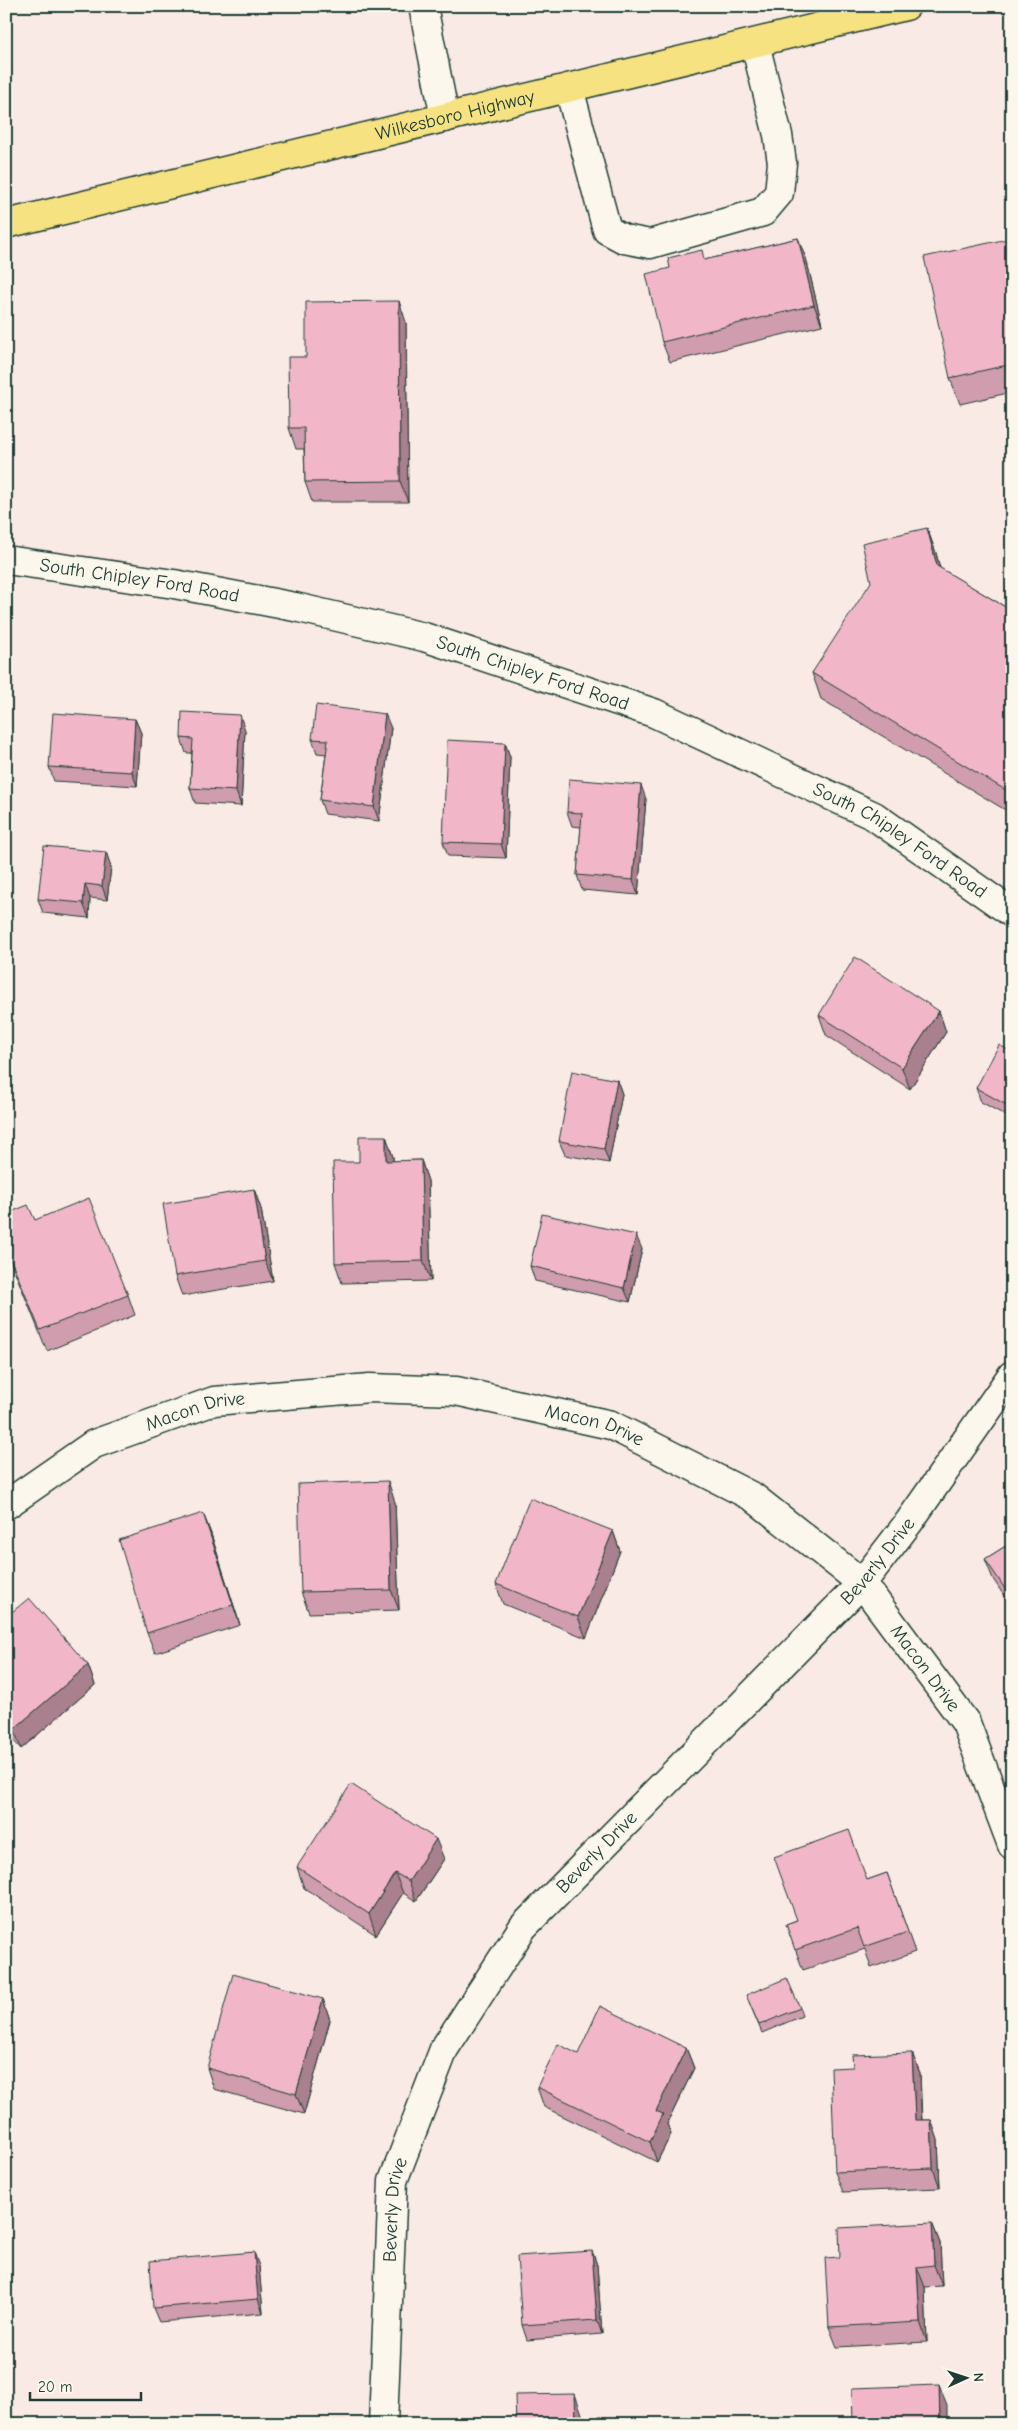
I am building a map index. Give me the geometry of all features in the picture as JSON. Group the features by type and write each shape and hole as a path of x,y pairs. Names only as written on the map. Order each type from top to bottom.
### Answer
{"main road":[{"name":"Wilkesboro Highway","path":"6,224 906,6"}],"street":[{"path":"423,6 446,118"},
{"path":"569,88 607,230 624,239 650,244 763,212 779,193 782,163 778,135 755,44"},
{"name":"South Chipley Ford Road","path":"6,560 174,584 296,608 424,637 654,713 874,816 1012,913"},
{"name":"Beverly Drive","path":"383,2424 393,2181 444,2050 523,1927 862,1583 909,1522 1012,1375"},
{"name":"Macon Drive","path":"6,1505 94,1444 214,1401 370,1388 456,1391 611,1425 753,1497 862,1583 966,1723 1012,1845"}],"building":[{"path":"798,238 814,305 662,342 646,274 670,268 668,258 702,250 704,260"},
{"path":"1012,238 1012,364 950,378 924,257"},
{"path":"399,301 400,481 305,482 304,428 289,428 288,357 306,357 306,302"},
{"path":"927,528 937,566 1012,611 1012,794 812,673 871,582 862,543"},
{"path":"316,705 385,714 374,807 320,800 328,740 312,739"},
{"path":"182,712 240,715 236,791 190,788 193,739 181,738"},
{"path":"53,713 135,719 132,772 49,767"},
{"path":"447,740 505,743 501,844 443,842"},
{"path":"569,779 641,785 633,880 577,875 582,813 567,812"},
{"path":"44,846 106,852 102,886 85,884 83,903 38,899"},
{"path":"855,957 939,1011 902,1068 819,1015"},
{"path":"999,1045 1012,1052 1012,1108 976,1088"},
{"path":"572,1071 617,1080 604,1149 559,1141"},
{"path":"359,1136 386,1136 386,1161 421,1160 423,1261 335,1263 333,1162 359,1162"},
{"path":"254,1189 265,1261 175,1276 163,1204"},
{"path":"89,1198 128,1295 40,1330 6,1248 6,1214 28,1205 35,1220"},
{"path":"542,1214 636,1235 624,1288 530,1266"},
{"path":"388,1481 391,1590 301,1592 298,1484"},
{"path":"530,1498 613,1531 578,1617 496,1584"},
{"path":"203,1513 233,1605 147,1633 119,1540"},
{"path":"1012,1542 1012,1599 985,1559"},
{"path":"29,1598 88,1665 14,1729 6,1720 6,1617"},
{"path":"351,1784 436,1839 409,1881 395,1873 369,1914 297,1867"},
{"path":"849,1830 867,1880 887,1873 908,1932 864,1947 857,1928 795,1950 786,1924 797,1920 774,1857"},
{"path":"233,1974 323,1999 296,2094 207,2068"},
{"path":"787,1978 800,2008 759,2025 746,1995"},
{"path":"600,2006 686,2048 656,2111 663,2114 650,2142 537,2087 558,2044 578,2054"},
{"path":"912,2053 915,2120 931,2120 933,2168 835,2172 831,2068 853,2067 852,2055"},
{"path":"932,2223 934,2265 917,2267 920,2322 829,2327 825,2258 840,2257 839,2228"},
{"path":"592,2251 597,2320 522,2325 517,2256"},
{"path":"254,2252 258,2299 153,2308 150,2261"},
{"path":"939,2385 940,2424 853,2424 852,2388"},
{"path":"575,2394 576,2424 516,2424 515,2395"}]}
